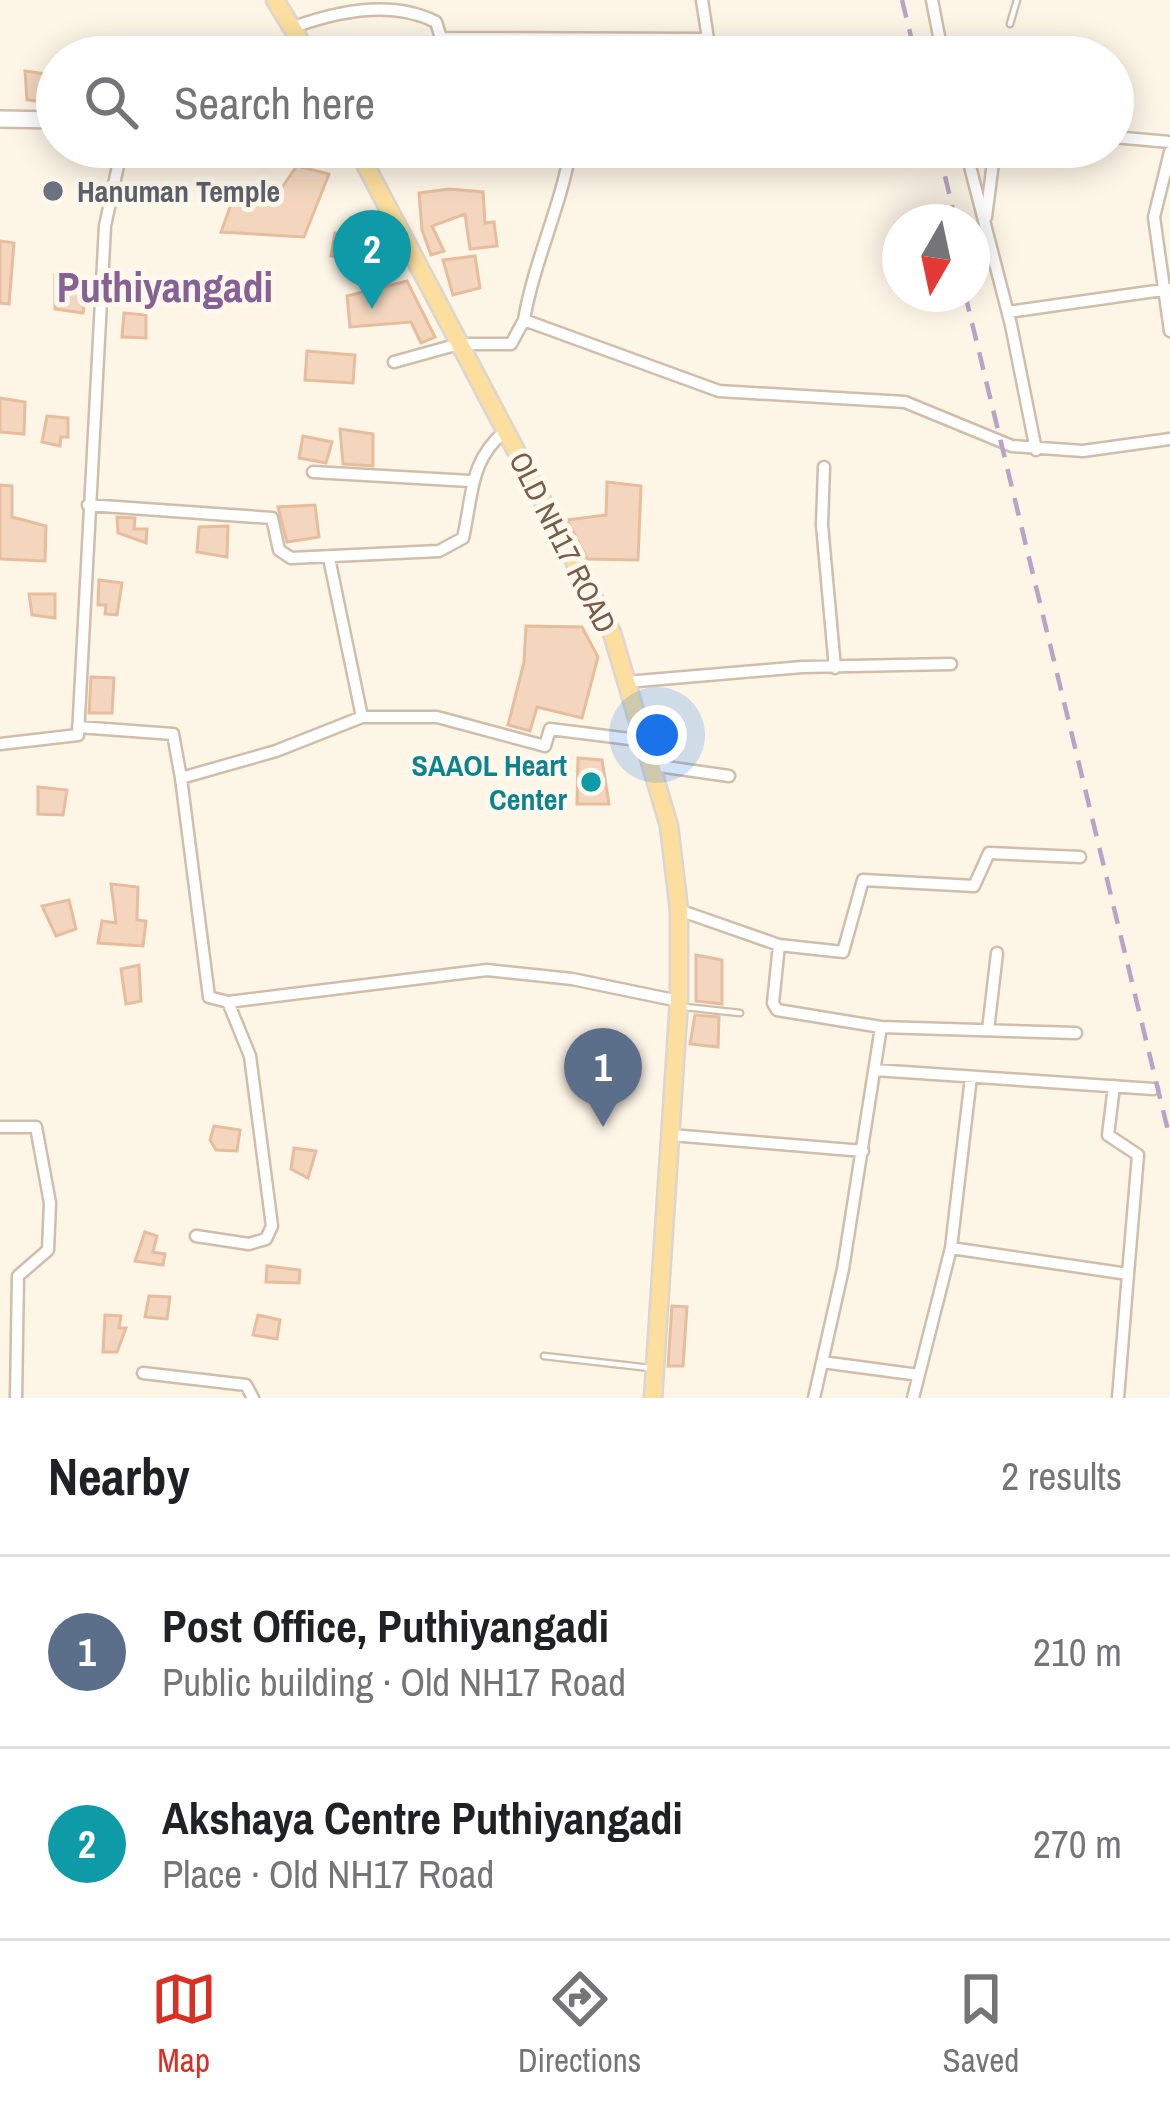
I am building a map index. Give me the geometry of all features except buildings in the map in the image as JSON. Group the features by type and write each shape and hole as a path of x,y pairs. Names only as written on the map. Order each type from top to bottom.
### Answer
{"main road":[{"path":"275,0 299,36"},
{"path":"0,119 36,120"},
{"name":"OLD NH17 ROAD","path":"367,168 612,633 669,826 679,910 679,1004 653,1398"}],"street":[{"path":"702,0 708,36"},
{"path":"932,0 939,36"},
{"path":"294,26 356,6 422,13 436,22 440,36"},
{"path":"1134,139 1170,142"},
{"path":"1170,152 1154,217 1170,331"},
{"path":"0,744 76,738 105,226 117,168"},
{"path":"394,362 459,344 511,344 524,320 530,285 562,198 568,168"},
{"path":"970,168 979,204"},
{"path":"988,204 992,168"},
{"path":"990,245 1036,450"},
{"path":"1008,312 1166,290"},
{"path":"524,320 719,391 905,402 1002,443 1036,450 1101,450 1170,439"},
{"path":"88,505 272,518 284,556 439,551 458,544 470,481 488,445 505,430"},
{"path":"824,467 822,525 835,668"},
{"path":"313,472 470,481"},
{"path":"329,558 362,717"},
{"path":"626,682 951,664"},
{"path":"181,778 276,751 362,717 437,718 545,746 550,729 646,741"},
{"path":"78,727 173,734 209,997 228,1002 487,970 572,979 679,1004"},
{"path":"652,765 729,776"},
{"path":"679,910 778,945 843,952 859,887 869,878 974,886 989,853 1080,857"},
{"path":"778,945 773,1003 777,1010 881,1027 1076,1033"},
{"path":"988,1030 997,953"},
{"path":"196,1236 249,1244 266,1239 272,1226 250,1056 228,1002"},
{"path":"814,1398 863,1151 881,1027"},
{"path":"875,1070 1153,1089"},
{"path":"914,1398 951,1248 971,1077"},
{"path":"1114,1086 1108,1135 1138,1155 1118,1398"},
{"path":"0,1127 36,1126 50,1202 48,1250 18,1276 16,1398"},
{"path":"670,1136 863,1151"},
{"path":"951,1248 1128,1274"},
{"path":"822,1362 919,1375"},
{"path":"143,1373 246,1385 254,1398"}],"lane":[{"path":"1010,24 1017,0"},
{"path":"679,1004 740,1013"},
{"path":"544,1356 656,1368"}],"railway":[{"path":"902,0 911,36"},
{"path":"943,168 952,204"},
{"path":"969,312 1170,1139"}],"place":[{"name":"Hanuman Temple","path":"53,191"},
{"name":"Akshaya Centre Puthiyangadi","path":"372,309"},
{"name":"SAAOL Heart Center","path":"591,782"},
{"name":"Post Office, Puthiyangadi","path":"603,1127"}],"district":[{"name":"Puthiyangadi","path":"165,287"}]}
